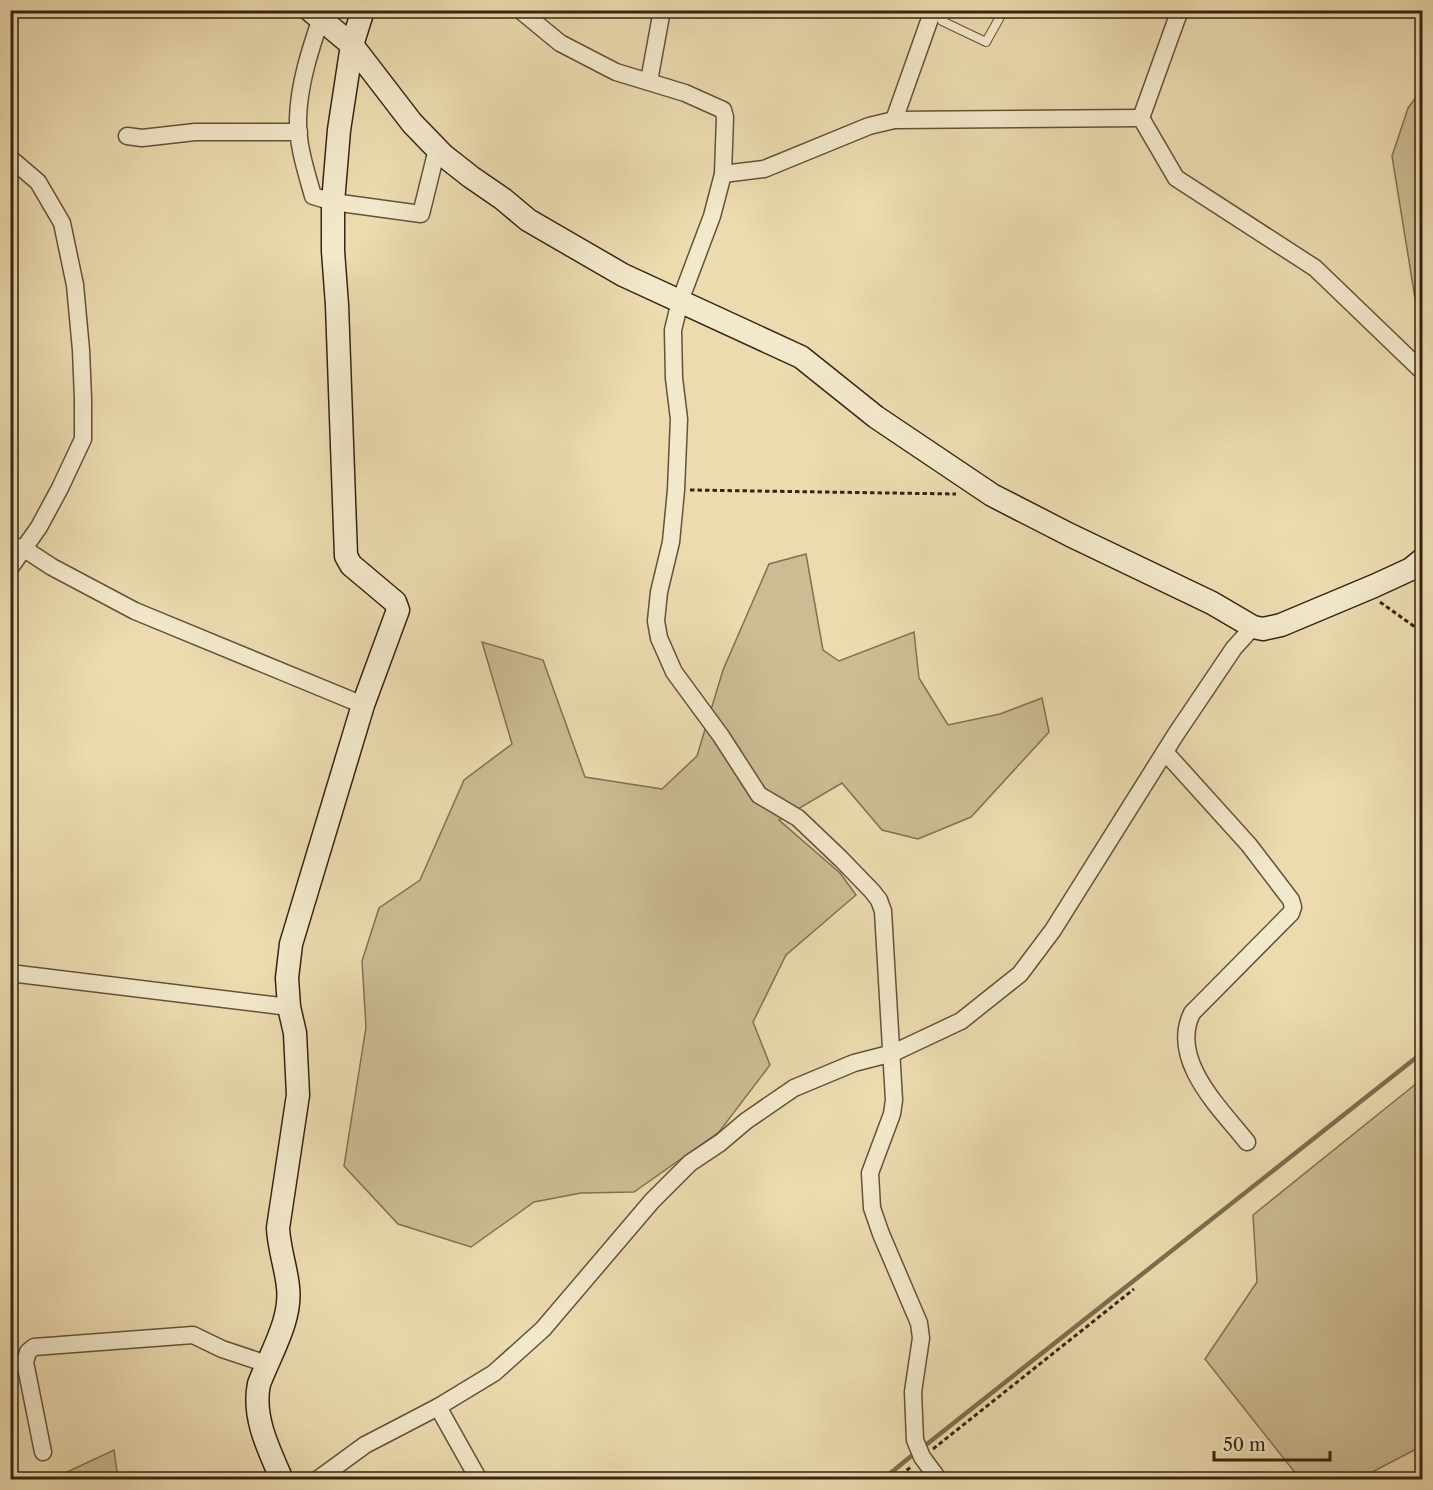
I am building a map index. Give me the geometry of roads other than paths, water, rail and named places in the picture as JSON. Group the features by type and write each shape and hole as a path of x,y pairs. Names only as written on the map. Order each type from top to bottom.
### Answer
{"street":[{"path":"282,1479 265,1441 257,1403 259,1384 286,1316 288,1288 279,1248 278,1228 298,1095 295,1033 289,1007 288,978 291,944 363,705 398,610 395,602 351,565 346,556 333,202 339,130 352,45 363,10"},
{"path":"520,10 560,43 616,72 685,93 723,110 725,117 723,174 712,216 681,301 673,330 674,378 679,419 676,490 670,542 659,592 656,621 660,638 674,672 721,736 759,795 798,818 842,859 879,900 884,921 894,1100 892,1114 870,1173 872,1208 919,1323 921,1338 913,1392 915,1440 922,1457 939,1479"},
{"path":"649,81 662,10"},
{"path":"894,120 933,10"},
{"path":"1141,118 1181,10"},
{"path":"437,149 421,214 333,202 313,196 303,157 298,119 315,14 352,45 412,123 437,149 528,220 596,261 801,357 876,417 992,495 1212,603 1253,627 1263,629 1281,625 1363,591 1410,569 1422,560"},
{"path":"723,174 764,169 869,126 894,120 1141,118"},
{"path":"1141,118 1176,178 1315,268 1422,371"},
{"path":"128,136 142,138 195,132 299,132"},
{"path":"10,158 38,182 62,223 75,285 82,380 82,439 39,527 17,547 10,568"},
{"path":"17,547 135,611 363,705"},
{"path":"316,1479 365,1445 438,1407 494,1373 543,1329 652,1201 690,1163 720,1143 746,1121 794,1088 854,1063 892,1053 961,1021 1020,974 1053,930 1165,752 1234,648 1253,627"},
{"path":"1165,752 1250,845 1291,900 1293,907 1291,913 1192,1013 1188,1022 1188,1057 1193,1070 1201,1084 1247,1142"},
{"path":"10,973 289,1007"},
{"path":"43,1452 25,1362 27,1352 34,1347 193,1335 222,1349 267,1364"},
{"path":"438,1407 479,1479"}],"lane":[{"path":"947,10 942,21 987,42 1000,17"}],"waterway":[{"path":"922,1448 1422,1053"},
{"path":"882,1480 915,1453"}]}
